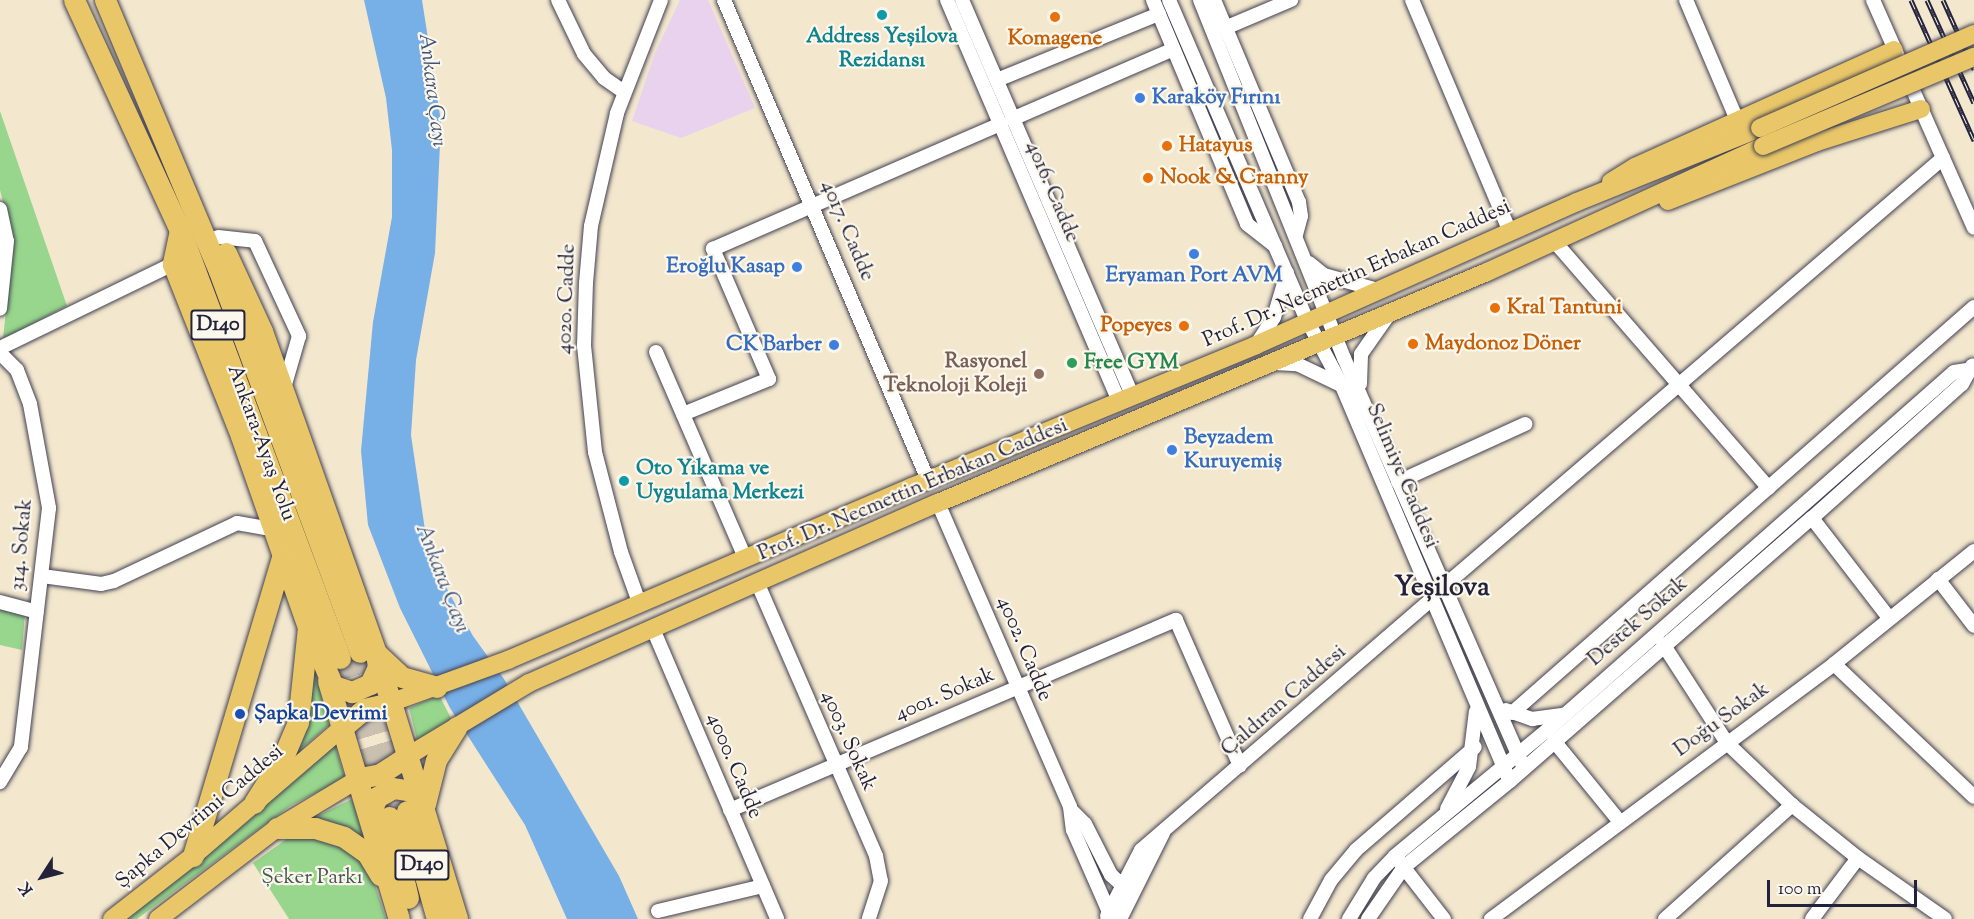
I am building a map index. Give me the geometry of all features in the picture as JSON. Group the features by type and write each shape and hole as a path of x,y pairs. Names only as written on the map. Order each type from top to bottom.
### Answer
{"highway":[{"name":"Ankara-Ayaş Yolu","path":"74,0 180,230 359,655"},
{"name":"Ankara-Ayaş Yolu","path":"105,0 219,271 359,655"},
{"path":"190,206 218,237 262,331 284,388 359,655 390,703 408,756 398,811 397,910"},
{"path":"180,230 173,264 241,436 282,558 344,726 360,778 398,811 458,919"},
{"path":"193,856 282,558"},
{"path":"254,803 283,757 298,722 308,627"},
{"path":"328,681 345,692 364,688 377,673 359,655"},
{"path":"359,655 402,677 437,687"},
{"path":"344,726 364,709 390,703"},
{"path":"398,811 457,727"},
{"path":"360,778 380,774 408,756"},
{"name":"D140","path":"398,811 413,919"},
{"name":"D140","path":"398,811 437,919"},
{"path":"277,828 315,828 356,844 367,853 397,910"}],"main road":[{"name":"Prof. Dr. Necmettin Erbakan Caddesi","path":"408,756 529,683 938,503 1611,216 1761,137 1972,34"},
{"path":"1577,202 1635,167 1894,50"},
{"name":"Prof. Dr. Necmettin Erbakan Caddesi","path":"390,703 508,660 928,480 1256,345 1577,202 1761,137 1974,57"},
{"path":"1611,216 1674,200 1817,142 1922,109"},
{"name":"Şapka Devrimi Caddesi","path":"111,919 193,856 344,726"},
{"path":"158,919 277,828 360,778"}],"street":[{"path":"558,0 584,54 604,78 624,92"},
{"name":"4020. Cadde","path":"640,604 621,552 595,452 584,346 591,226 624,92 661,0"},
{"name":"4017. Cadde","path":"724,0 813,204 928,480"},
{"name":"4016. Cadde","path":"947,0 1006,121 1125,398"},
{"name":"4016. Cadde","path":"962,0 997,80 1006,121"},
{"path":"1153,0 1247,224 1275,246"},
{"name":"Selimiye Caddesi","path":"1169,0 1308,322 1342,386 1431,600 1507,774"},
{"name":"Selimiye Caddesi","path":"1200,0 1361,395 1521,762"},
{"path":"1214,0 1299,202 1300,216 1296,235"},
{"path":"1225,28 1291,0"},
{"path":"1412,0 1510,232"},
{"path":"1686,0 1737,120"},
{"path":"1873,0 1974,228"},
{"path":"997,80 1159,14"},
{"path":"683,414 769,379 713,249 1174,48"},
{"path":"1443,586 1943,158"},
{"path":"0,209 7,241 0,309"},
{"path":"218,237 255,242 299,336 284,388"},
{"path":"1554,241 1769,488"},
{"path":"1305,258 1324,275 1378,290"},
{"path":"0,351 173,264"},
{"path":"1256,345 1274,317 1287,273"},
{"path":"1512,713 1974,307"},
{"path":"1361,395 1361,354 1390,312"},
{"name":"314. Sokak","path":"0,351 8,357 24,383 48,490 42,576 21,747 0,782"},
{"path":"656,352 745,558"},
{"path":"1270,362 1297,364 1342,386"},
{"name":"Destek Sokak","path":"1521,762 1554,741 1663,644 1812,518 1962,384 1972,370"},
{"name":"Destek Sokak","path":"1349,919 1374,878 1399,861 1521,762 1564,714 1954,372 1972,370"},
{"path":"1398,482 1525,424"},
{"name":"4002. Cadde","path":"938,503 1072,811 1073,830 1107,916 1120,919 1128,890 1102,863 1085,824 1072,811"},
{"path":"1812,518 1889,618"},
{"path":"42,576 101,584 114,581 237,523 272,529"},
{"name":"Doğu Sokak","path":"1491,919 1834,664 1974,551"},
{"path":"1938,579 1974,626"},
{"name":"4003. Sokak","path":"757,582 880,870 881,881 869,919"},
{"name":"Çaldıran Caddesi","path":"1128,890 1142,850 1431,600"},
{"path":"0,602 38,612"},
{"name":"4001. Sokak","path":"730,810 1176,620 1240,766"},
{"name":"4000. Cadde","path":"653,629 777,919"},
{"path":"1663,644 1727,742 1792,805 1858,858 1946,919"},
{"path":"1834,664 1974,797"},
{"path":"1494,702 1512,713 1542,720 1564,714"},
{"path":"1440,819 1463,783 1474,747 1476,703"},
{"path":"1554,741 1620,822"},
{"path":"1310,919 1331,880 1356,850 1474,747"},
{"name":"Destek Sokak","path":"1368,919 1399,861 1440,819 1507,774"},
{"path":"1665,919 1792,805"},
{"path":"1812,919 1858,858"},
{"path":"1399,861 1444,919"},
{"path":"658,911 763,886"}],"shaded area":[{"path":"680,0 708,0 755,108 681,138 632,121 655,53"}],"green space":[{"path":"0,111 67,306 3,339 13,243 0,190"},
{"path":"0,606 25,612 22,650 0,645"},
{"path":"314,668 329,725 292,756"},
{"path":"439,695 452,720 417,740 409,708"},
{"path":"334,742 345,778 290,806 137,919 126,919"},
{"path":"352,799 367,845 307,821"},
{"name":"Şeker Parkı","path":"311,834 335,842 359,858 374,882 386,919 289,919 253,863 288,838"}],"water":[{"name":"Ankara Çayı","path":"364,0 422,0 441,122 435,253 416,360 411,435 425,530 448,591 473,636 504,679 619,876 638,919 567,919 525,825 450,708 400,608 368,525 361,451 373,322 392,217 392,150 386,98"}],"tunnel":[{"path":"360,652 405,804"},
{"path":"340,658 381,793"}],"railway":[{"path":"1911,0 1974,140"},
{"path":"1927,0 1974,103"},
{"path":"1943,0 1974,69"}],"place":[{"name":"Address Yeşilova Rezidansı","path":"882,15"},
{"name":"Komagene","path":"1055,17"},
{"name":"Karaköy Fırını","path":"1140,98"},
{"name":"Hatayus","path":"1167,146"},
{"name":"Nook & Cranny","path":"1148,178"},
{"name":"Eryaman Port AVM","path":"1194,254"},
{"name":"Eroğlu Kasap","path":"797,267"},
{"name":"Kral Tantuni","path":"1495,308"},
{"name":"Popeyes","path":"1184,326"},
{"name":"Maydonoz Döner","path":"1413,344"},
{"name":"CK Barber","path":"834,345"},
{"name":"Free GYM","path":"1072,363"},
{"name":"Rasyonel Teknoloji Koleji","path":"1039,374"},
{"name":"Beyzadem Kuruyemiş","path":"1172,450"},
{"name":"Oto Yıkama ve Uygulama Merkezi","path":"624,481"},
{"name":"Şapka Devrimi","path":"240,714"}],"district":[{"name":"Yeşilova","path":"1442,589"}]}
